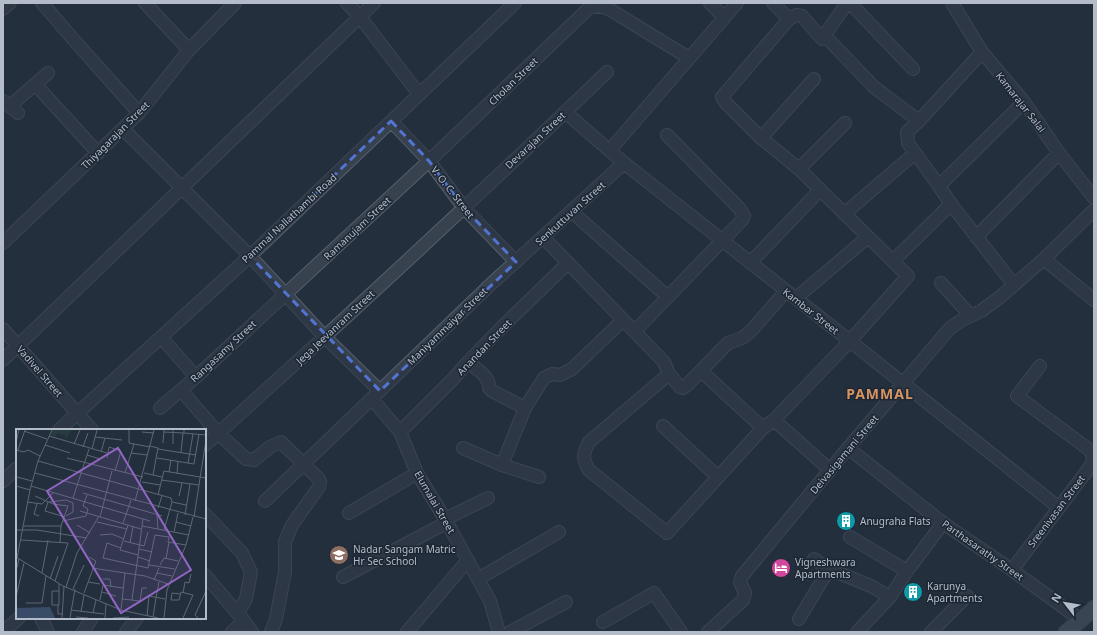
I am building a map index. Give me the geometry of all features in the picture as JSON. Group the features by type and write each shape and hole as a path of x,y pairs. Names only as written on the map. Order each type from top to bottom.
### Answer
{"main road":[{"path":"1066,632 1094,608"}],"street":[{"path":"3,9 10,3"},
{"path":"42,3 139,114"},
{"path":"145,3 189,50"},
{"name":"Thiyagarajan Street","path":"3,243 139,114 189,50 235,3"},
{"path":"347,3 360,17 419,94"},
{"path":"3,360 374,3"},
{"name":"Pammal Nallathambi Road","path":"60,429 250,256 515,3"},
{"path":"710,3 724,17"},
{"path":"610,150 737,3"},
{"path":"773,3 789,19"},
{"path":"823,38 848,3 913,69"},
{"name":"Kamarajar Salai","path":"952,3 982,52 1024,102 1094,198"},
{"path":"600,4 689,58"},
{"name":"Cholan Street","path":"429,161 589,8 600,4"},
{"path":"669,374 589,442 584,452 584,461 589,470 667,533 762,428 774,420 850,341 908,276 799,169 761,138 726,103 722,97 789,19 796,15 802,16 874,87 919,121"},
{"path":"982,52 919,121 907,132 908,143 914,154 951,204 1014,285"},
{"name":"Devarajan Street","path":"464,208 607,72"},
{"path":"10,107 48,73"},
{"path":"761,138 814,79"},
{"path":"35,84 98,153"},
{"path":"939,186 1024,102"},
{"name":"Kambar Street","path":"565,112 624,163 1058,507"},
{"name":"V. O. C. Street","path":"391,121 429,161 464,208 516,262"},
{"path":"799,169 845,123"},
{"name":"Elumalai Street","path":"123,129 250,256 325,336 376,395 400,432 417,473 446,521 490,601 499,632"},
{"path":"635,331 723,242 744,216 743,213 667,135"},
{"path":"976,237 1060,153"},
{"path":"844,214 914,154"},
{"name":"Ramanujam Street","path":"286,294 429,161"},
{"name":"Senkuttuvan Street","path":"516,262 624,163"},
{"path":"750,263 820,190"},
{"path":"893,261 951,204"},
{"name":"Jega Jeevanram Street","path":"206,444 464,208"},
{"name":"Deivasigamani Street","path":"708,632 743,600 746,593 740,582 742,576 950,328 970,315 981,311 1014,285 1044,259 1094,210"},
{"path":"572,211 668,297"},
{"path":"543,237 664,362 669,374 680,387 683,388 728,343 742,338 750,332 791,295 868,237"},
{"path":"1044,259 1094,300"},
{"name":"Maniyammaiyar Street","path":"265,501 516,262"},
{"name":"Anandan Street","path":"400,432 568,263"},
{"path":"941,283 970,315"},
{"name":"Rangasamy Street","path":"160,408 286,294"},
{"path":"502,465 525,408 544,378 552,374 560,375 572,369 624,320"},
{"name":"Vadivel Street","path":"3,329 91,429"},
{"path":"160,337 196,377"},
{"path":"468,362 487,379 490,383 489,388 492,391 525,408"},
{"name":"Sreenivasan Street","path":"1012,570 1058,507 1092,464 1093,459 1091,451 1017,396 1040,366"},
{"path":"701,370 762,428"},
{"path":"181,390 218,433 246,459 250,461 254,460 270,447 281,442 319,479 319,487 292,525 285,542 285,572 276,620 271,632"},
{"path":"774,420 830,470"},
{"path":"663,426 718,477"},
{"path":"463,448 502,465 539,477"},
{"name":"Parthasarathy Street","path":"848,448 943,523 1012,570 1081,620"},
{"path":"3,481 16,469"},
{"path":"349,513 417,473"},
{"path":"343,578 488,498"},
{"path":"206,515 242,553 251,572 241,617 232,632"},
{"path":"857,632 890,598 907,571 943,523"},
{"path":"478,579 559,532"},
{"path":"850,537 907,571"},
{"path":"814,559 829,569 871,586 890,598"},
{"path":"407,632 468,560"},
{"path":"799,619 829,569"},
{"path":"206,576 252,632"},
{"path":"603,622 654,593 681,632"},
{"path":"931,632 967,596"},
{"path":"510,632 566,602"},
{"path":"3,632 18,619"},
{"path":"42,619 48,632"},
{"path":"83,632 91,619"},
{"path":"126,632 136,619"}],"highlighted area":[{"path":"391,121 429,161 464,208 516,262 380,391 250,256"}],"place":[{"name":"Anugraha Flats","path":"846,521"},
{"name":"Nadar Sangam Matric Hr Sec School","path":"339,555"},
{"name":"Vigneshwara Apartments","path":"781,568"},
{"name":"Karunya Apartments","path":"913,592"}],"district":[{"name":"PAMMAL","path":"880,394"}]}
